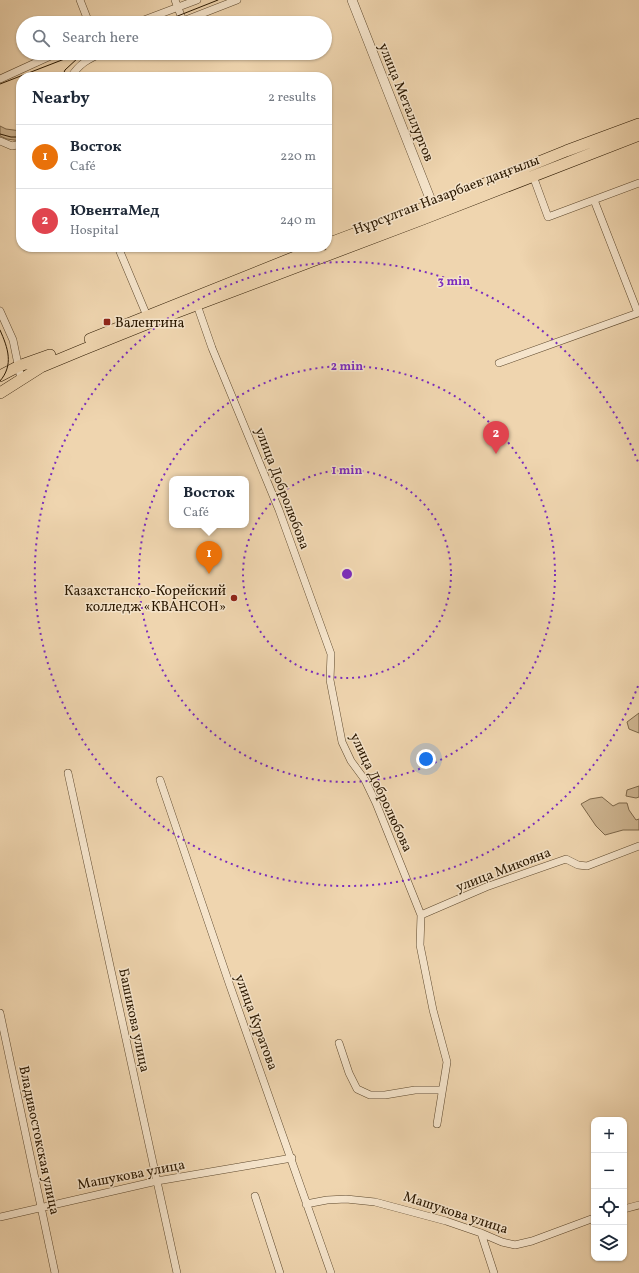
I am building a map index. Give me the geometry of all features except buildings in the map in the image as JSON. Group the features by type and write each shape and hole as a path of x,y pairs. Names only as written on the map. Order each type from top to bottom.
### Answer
{"main road":[{"name":"Нұрсұлтан Назарбаев даңғылы","path":"332,249 435,209 566,151 639,124"},
{"name":"Нұрсұлтан Назарбаев даңғылы","path":"332,242 533,176 639,135"},
{"name":"Нұрсұлтан Назарбаев даңғылы","path":"0,393 41,367 159,319 196,301 309,252"},
{"name":"Нұрсұлтан Назарбаев даңғылы","path":"0,376 19,366 38,360 147,316 196,301 323,252"}],"street":[{"path":"80,0 86,16"},
{"path":"151,16 176,4 197,0"},
{"path":"196,16 237,0"},
{"name":"улица Металлургов","path":"352,0 435,209"},
{"path":"176,4 179,16"},
{"path":"0,79 42,60"},
{"path":"75,72 86,60"},
{"path":"0,141 12,146 16,145"},
{"path":"533,176 548,217 639,183"},
{"path":"499,363 638,313 594,200"},
{"path":"120,252 147,316"},
{"name":"улица Добролюбова","path":"196,301 212,348 279,510 330,654 330,680 342,742 351,760 365,780 376,803 421,915 420,945 433,1010 447,1062 437,1124"},
{"path":"0,311 13,340 21,379"},
{"name":"Башикова улица","path":"68,773 178,1273"},
{"name":"улица Куратова","path":"160,780 331,1273"},
{"name":"улица Микояна","path":"421,915 486,887 566,859 578,865 587,866 639,846"},
{"name":"Владивостокская улица","path":"0,1013 55,1273"},
{"path":"339,1043 349,1073 357,1089 370,1095 385,1095 415,1090 442,1090"},
{"name":"Машукова улица","path":"0,1217 41,1206 157,1182 292,1158"},
{"path":"255,1196 280,1273"},
{"name":"Машукова улица","path":"306,1204 327,1200 346,1199 375,1202 415,1212 481,1233 502,1242 515,1245 532,1241 591,1219"},
{"path":"627,1208 639,1205"},
{"path":"481,1233 494,1273"}],"shaded area":[{"path":"0,126 6,129 16,130 16,140 0,136"},
{"path":"639,713 639,733 629,729 627,722"},
{"path":"639,786 639,797 636,798 626,796 627,790"},
{"path":"602,797 613,806 619,803 627,803 629,810 636,820 639,819 639,830 623,830 605,835 596,826 581,804 590,799"}],"tram line":[{"path":"178,16 218,0"},
{"path":"31,72 62,60"},
{"path":"64,72 76,60"},
{"path":"0,84 16,78"},
{"path":"0,134 16,137"},
{"path":"0,330 8,356 7,369 0,381"}],"place":[{"name":"Валентина","path":"107,322"},
{"name":"ЮвентаМед","path":"496,454"},
{"name":"Восток","path":"209,574"},
{"name":"Казахстанско-Корейский колледж «КВАНСОН»","path":"234,598"}]}
